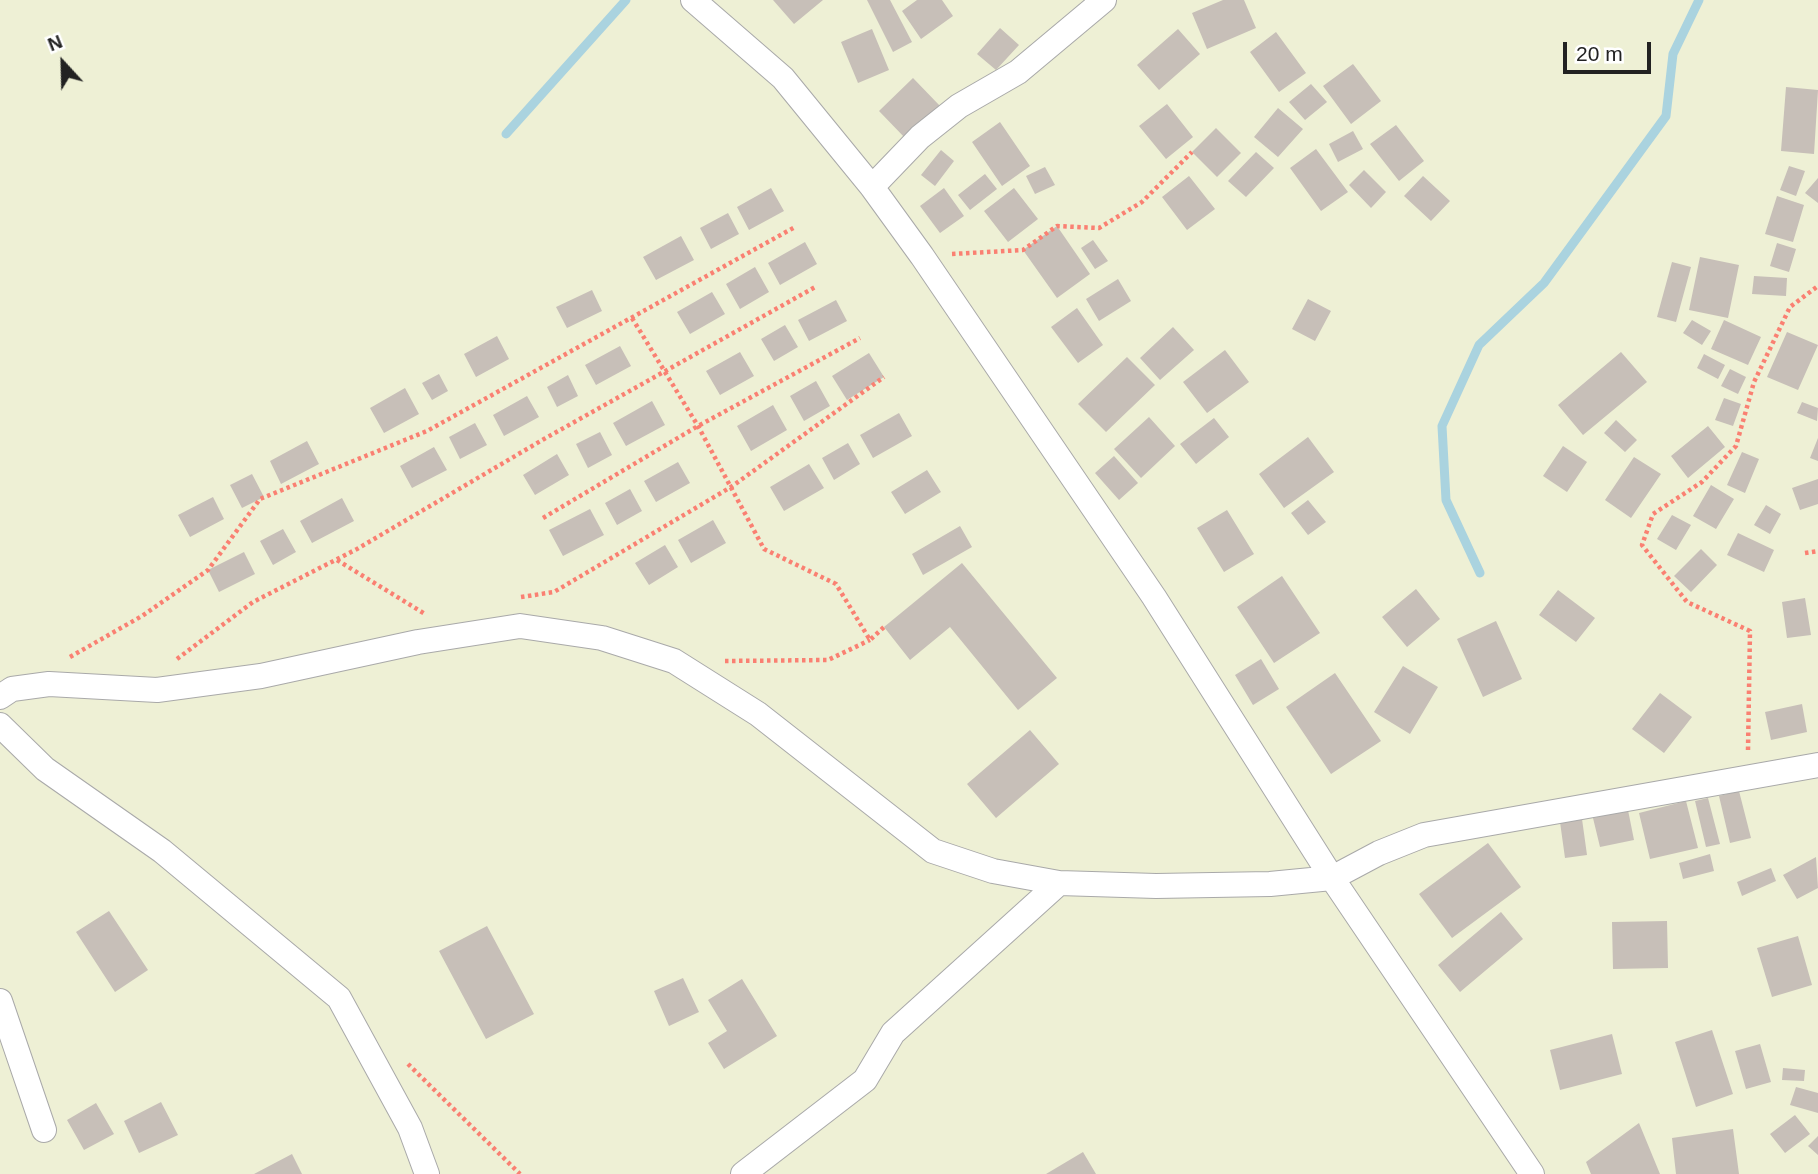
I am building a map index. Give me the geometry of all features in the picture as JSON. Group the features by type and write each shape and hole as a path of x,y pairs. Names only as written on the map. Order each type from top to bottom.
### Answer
{"street":[{"path":"693,0 783,78 872,187 922,256 1154,597 1332,878 1532,1174"},
{"path":"872,187 920,137 960,106 1018,72 1104,0"},
{"path":"0,697 12,689 49,684 157,690 261,676 418,642 520,626 601,638 674,661 758,714 933,851 993,871 1059,883 1156,886 1270,884 1332,878 1379,853 1424,835 1748,775 1818,765"},
{"path":"0,725 45,769 162,851 339,998 410,1128 427,1174"},
{"path":"743,1174 865,1080 893,1033 1059,883"},
{"path":"0,1001 44,1130"}],"path":[{"path":"922,256 1023,250 1056,226 1099,228 1142,202 1192,152"},
{"path":"62,661 142,617 208,570 260,499 428,431 795,228"},
{"path":"171,663 253,602 336,559 817,286"},
{"path":"1748,775 1750,631 1687,602 1642,545 1653,514 1702,482 1736,446 1754,382 1790,307 1818,286"},
{"path":"632,318 698,426 764,549 836,584 870,640"},
{"path":"543,518 698,426 860,338"},
{"path":"519,597 554,592 731,487 884,377"},
{"path":"1805,553 1818,551"},
{"path":"336,559 428,615 418,642"},
{"path":"674,661 828,660 870,640 884,627"},
{"path":"406,1063 520,1174"}],"green space":[{"path":"0,0 1818,0 1818,1174 0,1174"}],"building":[{"path":"773,0 823,0 794,24"},
{"path":"867,0 890,0 912,42 893,52"},
{"path":"917,0 942,0 953,16 921,39 902,11"},
{"path":"1223,0 1244,0 1256,28 1207,49 1192,13"},
{"path":"1000,28 1019,45 996,70 977,54"},
{"path":"872,29 889,70 858,83 841,42"},
{"path":"1178,29 1200,54 1159,90 1137,65"},
{"path":"1276,32 1306,73 1279,92 1250,52"},
{"path":"1353,64 1381,101 1351,124 1323,86"},
{"path":"913,78 940,106 906,139 879,111"},
{"path":"1311,84 1327,102 1305,120 1289,102"},
{"path":"1786,87 1818,90 1814,154 1781,151"},
{"path":"1167,104 1193,137 1166,159 1139,126"},
{"path":"1278,108 1303,129 1278,157 1254,137"},
{"path":"1000,122 1030,166 1002,186 972,142"},
{"path":"1396,125 1424,161 1399,181 1370,144"},
{"path":"1216,128 1241,153 1217,177 1192,152"},
{"path":"1353,131 1363,149 1338,162 1329,144"},
{"path":"1316,149 1348,192 1321,211 1290,168"},
{"path":"941,150 954,161 935,186 921,175"},
{"path":"1256,152 1274,168 1246,197 1228,181"},
{"path":"1789,166 1805,171 1796,196 1780,190"},
{"path":"1045,167 1055,185 1035,194 1026,176"},
{"path":"1364,170 1386,192 1371,208 1349,185"},
{"path":"985,174 997,189 970,210 958,195"},
{"path":"1189,176 1215,209 1187,230 1162,197"},
{"path":"1423,176 1450,201 1431,221 1404,196"},
{"path":"1818,178 1818,203 1805,193"},
{"path":"771,188 784,211 749,230 737,207"},
{"path":"944,188 964,216 940,233 920,206"},
{"path":"1014,188 1038,219 1008,242 984,211"},
{"path":"1777,196 1804,205 1793,242 1765,234"},
{"path":"728,213 739,234 711,249 700,228"},
{"path":"1057,226 1090,274 1057,298 1023,250"},
{"path":"681,236 694,260 656,280 643,257"},
{"path":"1093,240 1108,261 1095,269 1081,248"},
{"path":"805,242 817,264 780,285 768,263"},
{"path":"1777,243 1796,249 1789,272 1770,266"},
{"path":"1700,257 1739,265 1728,318 1689,310"},
{"path":"1672,262 1691,267 1676,322 1657,317"},
{"path":"755,267 769,292 740,309 726,284"},
{"path":"1754,276 1787,278 1786,296 1752,294"},
{"path":"1118,279 1131,301 1099,321 1086,299"},
{"path":"592,290 602,311 567,328 556,307"},
{"path":"712,292 725,314 690,334 677,312"},
{"path":"1308,299 1331,311 1315,341 1292,329"},
{"path":"836,300 847,321 809,341 798,320"},
{"path":"1077,308 1103,345 1078,363 1051,327"},
{"path":"1692,320 1711,331 1702,345 1683,333"},
{"path":"1724,320 1761,337 1748,365 1711,349"},
{"path":"785,325 798,347 774,361 761,339"},
{"path":"1173,327 1194,350 1160,380 1140,358"},
{"path":"1787,332 1818,345 1798,390 1767,377"},
{"path":"497,336 509,359 476,377 464,354"},
{"path":"620,346 631,366 596,385 585,365"},
{"path":"1225,350 1249,382 1207,413 1183,382"},
{"path":"740,352 754,376 720,395 706,371"},
{"path":"1621,352 1647,382 1583,435 1558,405"},
{"path":"869,353 884,377 847,400 832,376"},
{"path":"1704,354 1725,365 1718,379 1697,368"},
{"path":"1127,357 1155,385 1106,432 1078,404"},
{"path":"1730,369 1746,377 1738,394 1721,386"},
{"path":"439,374 448,391 432,400 422,383"},
{"path":"568,375 578,396 557,407 547,387"},
{"path":"816,381 830,406 804,421 790,396"},
{"path":"405,388 419,414 384,433 370,408"},
{"path":"527,396 539,417 504,436 493,415"},
{"path":"1724,398 1741,404 1733,426 1715,420"},
{"path":"652,401 665,425 626,446 613,423"},
{"path":"1802,402 1818,408 1817,421 1797,413"},
{"path":"773,405 787,430 751,451 737,426"},
{"path":"899,413 912,436 873,458 860,435"},
{"path":"1149,417 1175,446 1141,478 1114,449"},
{"path":"1214,418 1229,437 1196,464 1180,444"},
{"path":"1616,420 1637,440 1625,452 1604,433"},
{"path":"475,423 487,445 460,459 449,437"},
{"path":"1708,426 1725,447 1688,478 1671,456"},
{"path":"600,432 612,455 588,468 576,444"},
{"path":"1308,437 1334,472 1284,508 1259,474"},
{"path":"1818,438 1818,461 1810,458"},
{"path":"307,441 319,464 281,484 270,461"},
{"path":"848,443 860,464 834,480 822,458"},
{"path":"1563,446 1587,462 1567,492 1543,476"},
{"path":"434,447 447,470 412,488 400,466"},
{"path":"1742,452 1759,459 1745,493 1727,485"},
{"path":"557,454 569,475 535,495 523,475"},
{"path":"1114,456 1138,483 1119,500 1095,473"},
{"path":"1634,457 1661,474 1631,518 1605,500"},
{"path":"678,462 690,483 656,502 644,481"},
{"path":"809,464 824,488 784,511 770,487"},
{"path":"927,470 941,492 905,514 891,492"},
{"path":"252,474 264,497 242,508 230,485"},
{"path":"1818,479 1818,504 1800,510 1792,488"},
{"path":"1711,485 1734,499 1716,529 1693,516"},
{"path":"630,489 642,511 617,525 605,503"},
{"path":"213,497 224,519 190,537 178,515"},
{"path":"342,498 354,521 312,543 300,521"},
{"path":"1308,500 1326,522 1308,535 1291,513"},
{"path":"1766,505 1781,514 1770,534 1754,525"},
{"path":"590,509 604,535 563,556 549,530"},
{"path":"1227,510 1254,554 1224,572 1197,528"},
{"path":"1672,515 1691,525 1676,550 1657,539"},
{"path":"713,520 726,543 691,563 678,540"},
{"path":"960,526 972,547 923,575 912,554"},
{"path":"283,529 296,552 273,565 260,541"},
{"path":"1738,533 1774,550 1764,572 1727,555"},
{"path":"665,545 678,567 649,585 635,563"},
{"path":"1701,549 1717,565 1691,592 1674,576"},
{"path":"244,552 255,574 219,592 208,570"},
{"path":"962,563 1057,678 1018,710 950,627 910,660 884,627"},
{"path":"1282,576 1320,633 1274,663 1237,607"},
{"path":"1416,589 1440,619 1407,647 1382,617"},
{"path":"1558,590 1595,618 1576,642 1539,615"},
{"path":"1805,598 1811,635 1787,638 1782,602"},
{"path":"1496,621 1522,679 1483,697 1457,639"},
{"path":"1261,659 1279,689 1253,705 1235,675"},
{"path":"1403,666 1438,687 1410,734 1374,712"},
{"path":"1335,673 1381,741 1331,774 1286,707"},
{"path":"1660,693 1692,717 1664,753 1632,729"},
{"path":"1802,704 1807,732 1771,740 1765,712"},
{"path":"1030,730 1059,764 996,818 967,784"},
{"path":"1739,791 1751,838 1730,843 1719,796"},
{"path":"1708,798 1720,844 1706,847 1695,801"},
{"path":"1686,801 1698,848 1650,859 1639,813"},
{"path":"1628,810 1634,840 1600,847 1593,818"},
{"path":"1582,819 1587,855 1565,858 1560,822"},
{"path":"1488,843 1521,887 1452,938 1419,894"},
{"path":"1710,854 1714,871 1683,879 1679,863"},
{"path":"1816,857 1818,888 1797,899 1783,875"},
{"path":"1771,868 1776,881 1742,896 1737,882"},
{"path":"109,911 148,970 115,992 76,932"},
{"path":"1501,912 1523,939 1460,992 1438,965"},
{"path":"1667,921 1668,968 1613,969 1612,922"},
{"path":"487,926 534,1014 486,1039 439,951"},
{"path":"1798,936 1812,985 1772,997 1757,948"},
{"path":"683,978 699,1012 669,1026 654,991"},
{"path":"742,979 777,1036 724,1069 708,1043 727,1031 708,1000"},
{"path":"1712,1030 1733,1094 1696,1107 1675,1042"},
{"path":"1612,1034 1622,1074 1560,1090 1550,1050"},
{"path":"1760,1044 1771,1082 1746,1089 1735,1051"},
{"path":"1783,1068 1805,1070 1804,1081 1782,1080"},
{"path":"1796,1087 1818,1093 1818,1113 1790,1105"},
{"path":"161,1102 178,1135 139,1153 124,1121"},
{"path":"96,1103 114,1134 84,1150 67,1120"},
{"path":"1795,1115 1810,1134 1785,1153 1770,1134"},
{"path":"1639,1123 1660,1174 1591,1174 1586,1162"},
{"path":"1733,1129 1739,1174 1676,1174 1672,1138"},
{"path":"1818,1136 1818,1155 1808,1146"},
{"path":"1083,1152 1096,1174 1046,1174"},
{"path":"292,1154 302,1174 254,1174"}],"waterway":[{"path":"506,134 626,0"},
{"path":"1480,573 1446,500 1442,426 1479,345 1544,283 1666,116 1673,54 1699,0"}]}
